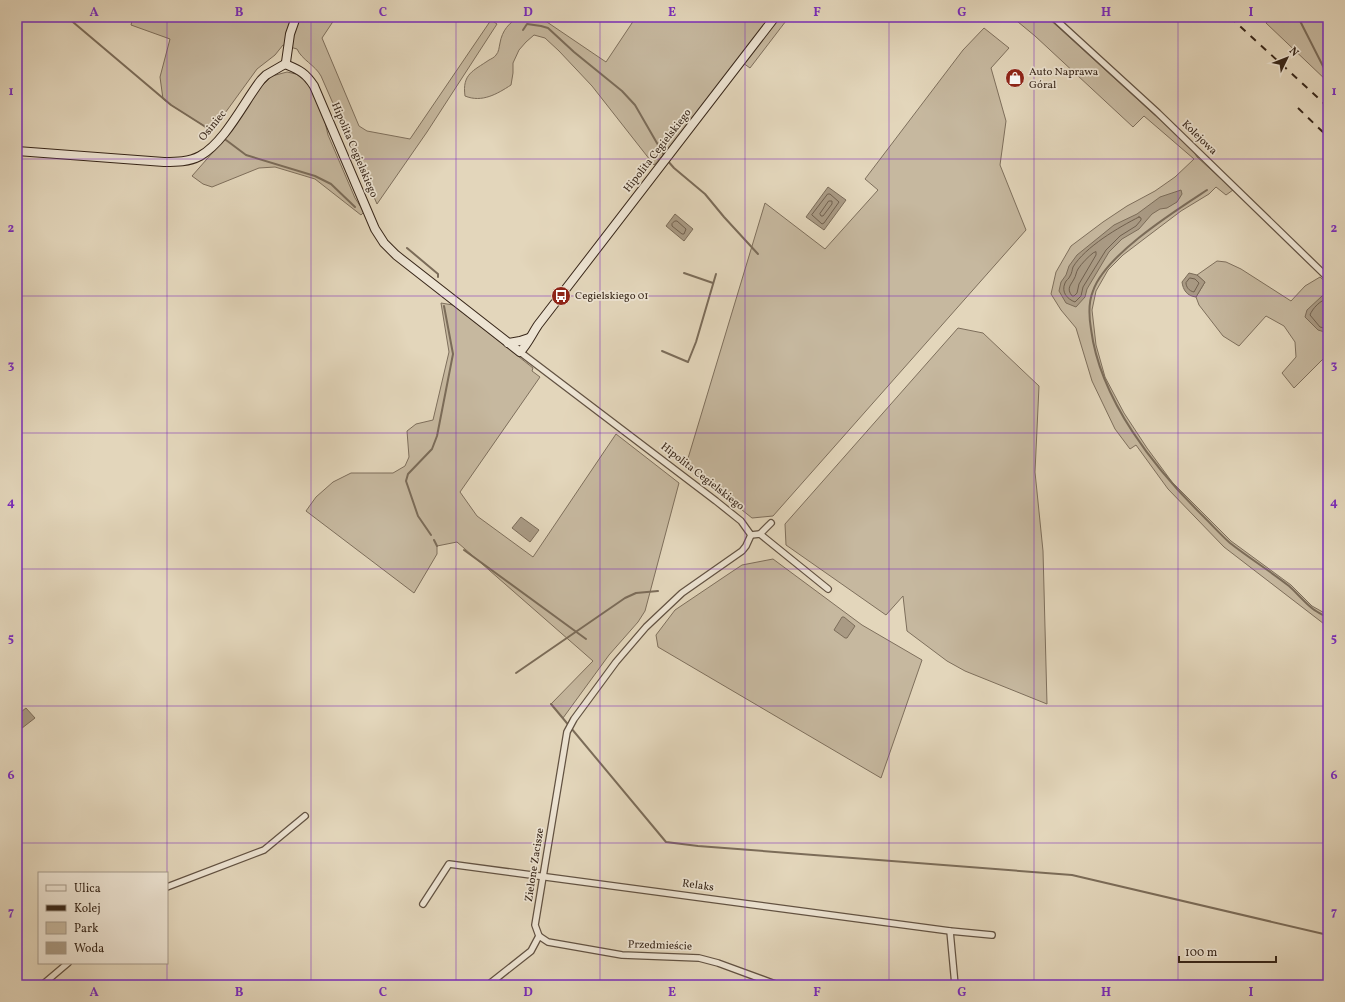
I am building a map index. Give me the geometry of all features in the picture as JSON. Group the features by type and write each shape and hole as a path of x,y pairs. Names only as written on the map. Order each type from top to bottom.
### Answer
{"street":[{"path":"285,64 290,34 296,17"},
{"name":"Hipolita Cegielskiego","path":"520,352 529,338 775,17"},
{"name":"Kolejowa","path":"1053,17 1158,113 1328,278"},
{"name":"Osiniec","path":"17,151 164,162 188,160 200,156 210,149 223,134 266,74 285,64"},
{"name":"Hipolita Cegielskiego","path":"285,64 301,71 314,86 376,229 384,243 407,265 734,516 746,527 751,535"},
{"path":"508,343 529,338"},
{"path":"751,535 760,534 771,523"},
{"path":"760,534 828,589"},
{"name":"Zielone Zacisze","path":"539,936 535,925 566,740 570,726 616,662 646,627 682,593 742,552 751,535"},
{"path":"168,887 264,850 306,816"},
{"name":"Relaks","path":"423,904 449,864 950,931 992,935"},
{"path":"950,931 955,985"},
{"path":"488,985 531,951 539,936"},
{"name":"Przedmieście","path":"539,936 548,942 622,955 700,958 778,985"},
{"path":"42,985 67,964"}],"green space":[{"path":"133,17 336,17 322,38 359,126 367,131 410,139 491,20 497,24 427,132 377,204 321,76 297,49 283,45 275,55 257,69 212,131 163,99 160,77 170,39 131,25"},
{"path":"520,17 529,20 544,20 606,62 636,17 771,17 665,157 663,155 654,165 592,86 545,38 534,35 519,50 513,63 511,85 500,92 483,98 471,98 465,96 465,83 467,78 474,70 495,56 504,31 513,21"},
{"path":"779,17 789,17 750,68 743,63"},
{"path":"1012,17 1047,17 1192,149 1197,157 1233,190 1226,195 1216,187 1209,194 1181,211 1123,255 1108,270 1096,291 1092,310 1096,345 1105,377 1124,413 1172,482 1231,541 1291,585 1312,606 1328,615 1328,627 1224,547 1168,489 1136,445 1130,449 1115,429 1092,381 1076,328 1061,310 1051,294 1056,272 1071,246 1127,206 1155,191 1175,177 1194,159 1144,116 1133,127 1035,36"},
{"path":"1260,17 1328,17 1328,82 1266,23 1268,20 1266,19 1263,21"},
{"path":"984,28 1009,48 991,68 1006,121 1000,165 1026,230 773,516 752,518 686,465 765,203 825,249 878,190 865,179 963,50"},
{"path":"287,72 296,74 310,87 324,118 328,135 355,198 364,212 361,215 315,179 275,167 259,168 212,187 203,184 192,176 221,143 258,90 272,76"},
{"path":"1217,261 1226,262 1241,269 1291,301 1305,286 1320,277 1328,284 1328,354 1294,388 1282,373 1296,357 1295,342 1284,326 1266,316 1239,346 1223,336 1199,305 1196,297 1205,282 1197,275"},
{"path":"441,303 453,305 533,368 532,371 540,377 460,492 477,516 533,557 616,434 679,483 645,611 638,622 609,655 563,718 551,704 593,661 457,542 437,546 437,554 414,593 306,511 316,497 333,482 351,473 393,473 405,466 409,457 407,431 416,424 433,420 449,352"},
{"path":"958,328 983,333 1039,386 1035,472 1043,551 1047,704 965,671 947,661 907,631 903,596 886,615 786,545 785,524"},
{"path":"773,559 862,625 922,660 881,778 658,647 656,635 675,610 742,565"}],"water":[{"path":"828,187 846,200 824,230 806,217"},
{"path":"1181,190 1182,194 1177,202 1152,214 1139,229 1122,239 1109,252 1087,289 1085,297 1076,307 1066,303 1059,291 1061,282 1066,275 1069,266 1077,255 1114,225 1137,214 1160,197"},
{"path":"675,214 693,229 684,241 666,226"},
{"path":"1189,273 1197,275 1205,282 1196,297 1188,294 1184,290 1182,282"},
{"path":"1326,294 1328,296 1328,333 1318,330 1305,317 1307,310"},
{"path":"521,517 539,530 530,542 512,528"},
{"path":"842,617 855,626 847,638 834,630"},
{"path":"26,708 35,718 17,732 17,715"}],"waterway":[{"path":"67,17 171,105 212,131"},
{"path":"1298,17 1328,76"},
{"path":"523,30 527,24 548,28 574,52 622,91 635,105 665,157"},
{"path":"226,140 246,155 315,176 331,184 355,207"},
{"path":"667,160 674,168 705,194 758,254"},
{"path":"1207,190 1142,235 1111,263 1100,277 1091,296 1089,310 1096,355 1106,382 1132,432 1185,498 1230,543 1289,586 1313,609 1328,618"},
{"path":"407,248 438,274 438,277"},
{"path":"684,273 713,283"},
{"path":"662,351 688,362 696,342 716,274"},
{"path":"431,535 418,516 406,481 408,474 432,449 437,436 453,354 444,306"},
{"path":"434,540 437,546"},
{"path":"464,550 586,639"},
{"path":"516,673 625,598 636,593 658,591"},
{"path":"551,704 666,842 698,846 1072,875 1328,935"}],"railway":[{"path":"1230,17 1328,107"},
{"path":"1298,108 1328,137"}],"place":[{"name":"Auto Naprawa Góral","path":"1015,78"},
{"name":"Cegielskiego 01","path":"561,296"}]}
